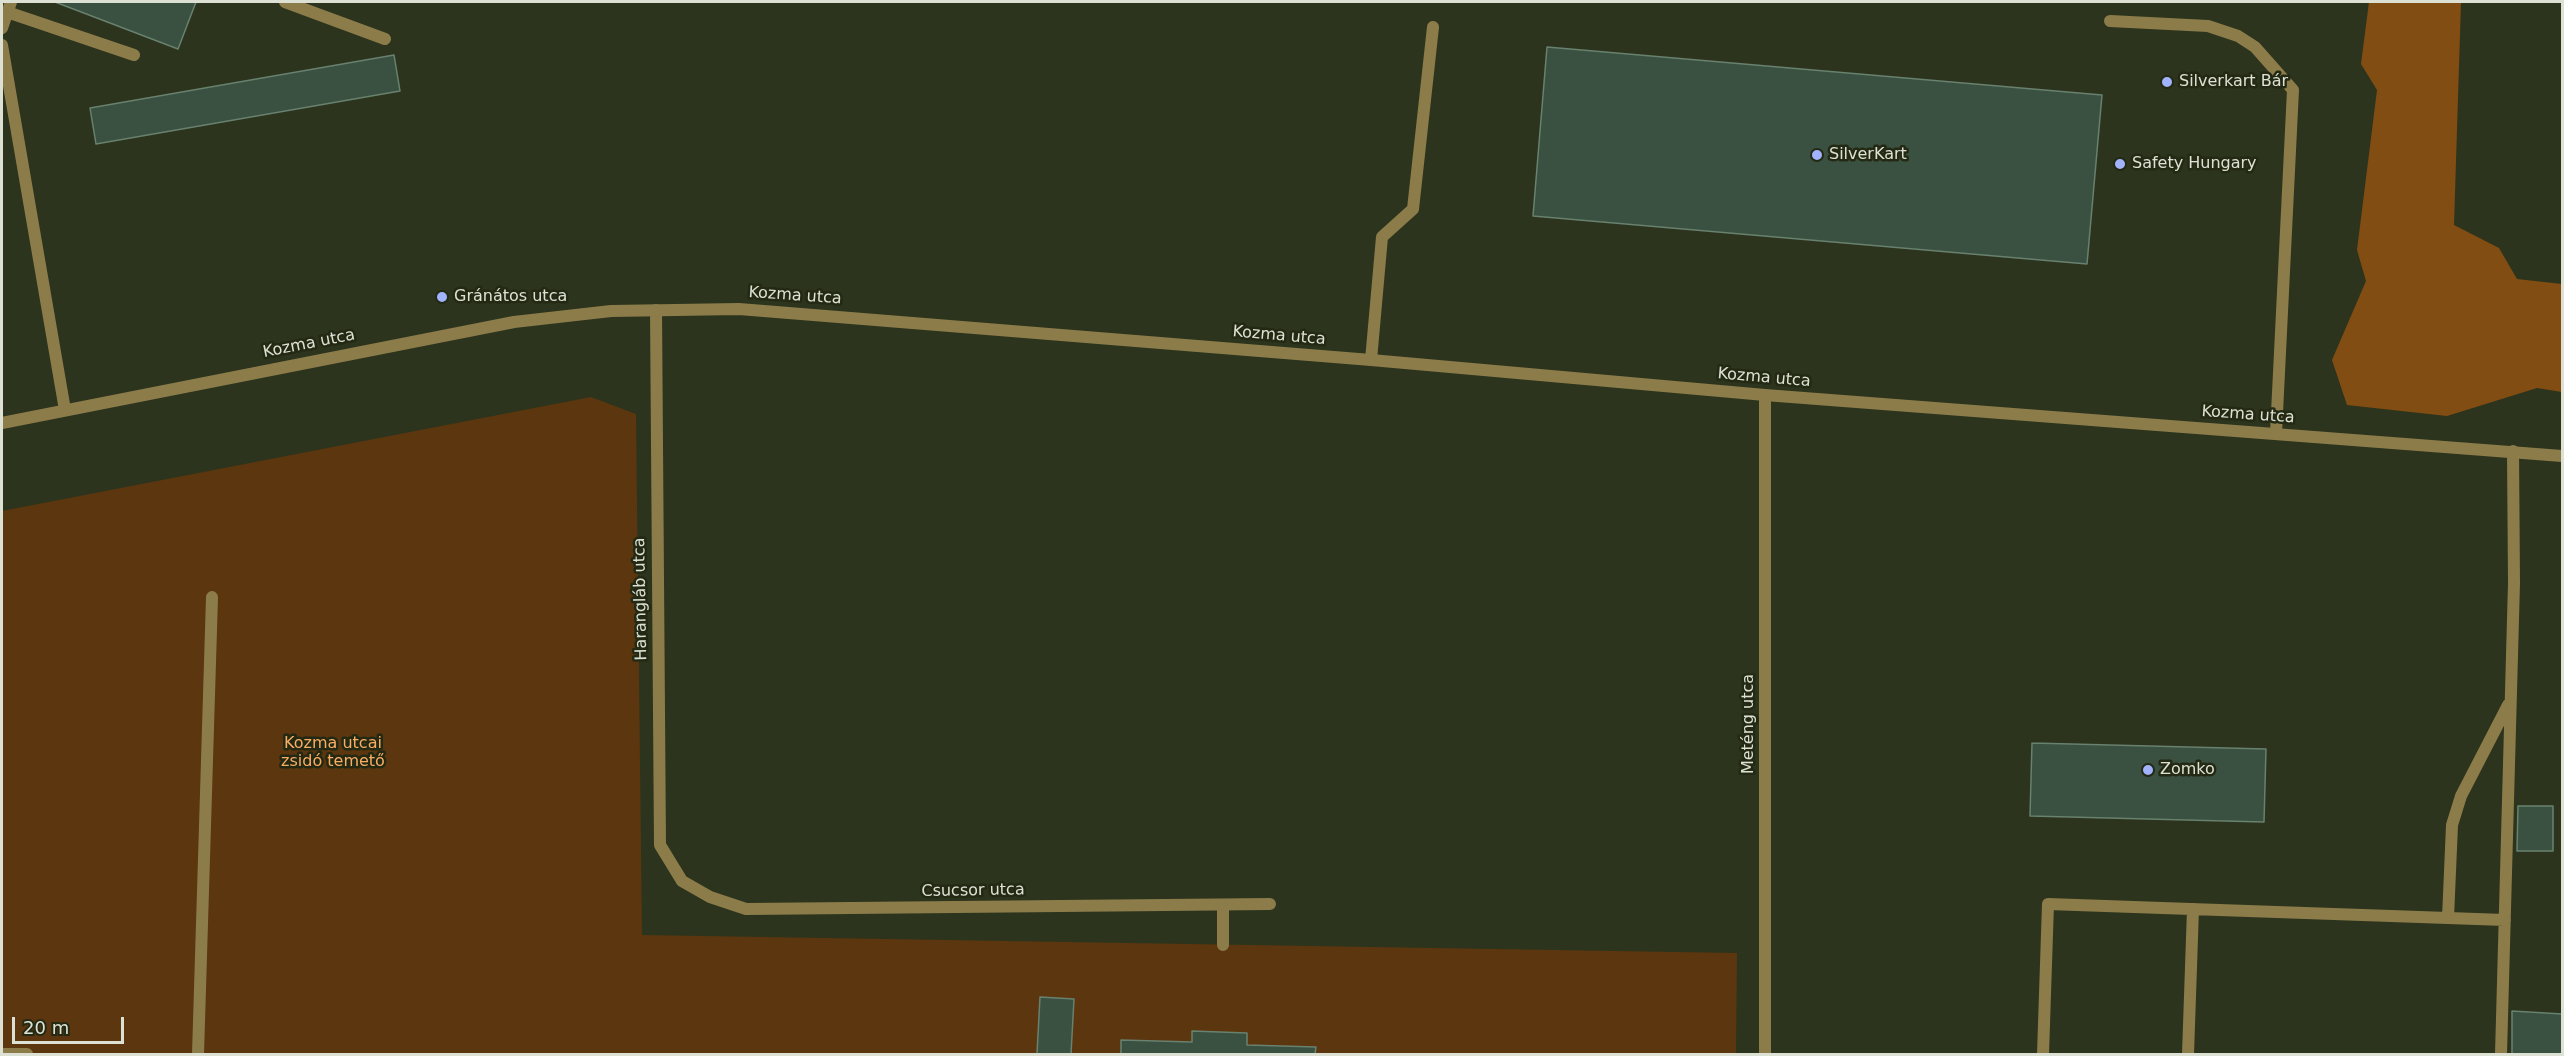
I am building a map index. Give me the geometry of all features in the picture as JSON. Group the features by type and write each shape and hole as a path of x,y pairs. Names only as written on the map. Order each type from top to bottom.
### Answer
{"street":[{"path":"285,2 386,39"},
{"path":"2,28 9,7 134,55"},
{"path":"2110,21 2208,26 2238,36 2255,47 2293,90 2276,433"},
{"path":"1371,360 1382,237 1413,208 1433,27"},
{"path":"2,45 65,410"},
{"name":"Harangláb utca","path":"656,310 660,845 682,881"},
{"name":"Kozma utca","path":"2,423 514,322 610,311 783,311 1765,395 2562,456"},
{"name":"Meténg utca","path":"1765,395 1765,1054"},
{"path":"2501,1054 2510,701 2513,451"},
{"path":"198,1054 212,597"},
{"path":"2448,918 2452,825 2461,796 2510,701"},
{"name":"Csucsor utca","path":"682,881 710,897 746,909 1269,904"},
{"path":"2043,1054 2048,904 2505,920"},
{"path":"1222,905 1223,945"},
{"path":"2188,1054 2193,909"},
{"path":"2,1054 27,1054"}],"green space":[{"name":"Kozma utcai zsidó temető","path":"591,397 636,414 642,935 1737,953 1736,1054 2,1054 2,511"}],"shaded area":[{"path":"2369,2 2461,2 2454,225 2499,248 2517,279 2562,284 2562,392 2537,388 2447,416 2347,405 2332,360 2366,281 2357,250 2377,90 2361,64"}],"building":[{"path":"55,2 196,2 178,49"},
{"name":"SilverKart","path":"1547,47 2102,95 2087,264 1533,216"},
{"path":"394,55 400,91 96,144 90,108"},
{"path":"2032,743 2266,749 2264,822 2030,816"},
{"path":"2518,806 2553,806 2553,851 2517,851"},
{"path":"1040,997 1074,999 1071,1054 1037,1054"},
{"path":"2512,1011 2562,1014 2562,1054 2512,1054"},
{"path":"1192,1031 1247,1033 1247,1045 1316,1047 1315,1054 1121,1054 1121,1040 1192,1042"}],"place":[{"name":"Silverkart Bár","path":"2167,82"},
{"name":"SilverKart","path":"1817,155"},
{"name":"Safety Hungary","path":"2120,164"},
{"name":"Gránátos utca","path":"442,297"},
{"name":"Zomko","path":"2148,770"}]}
